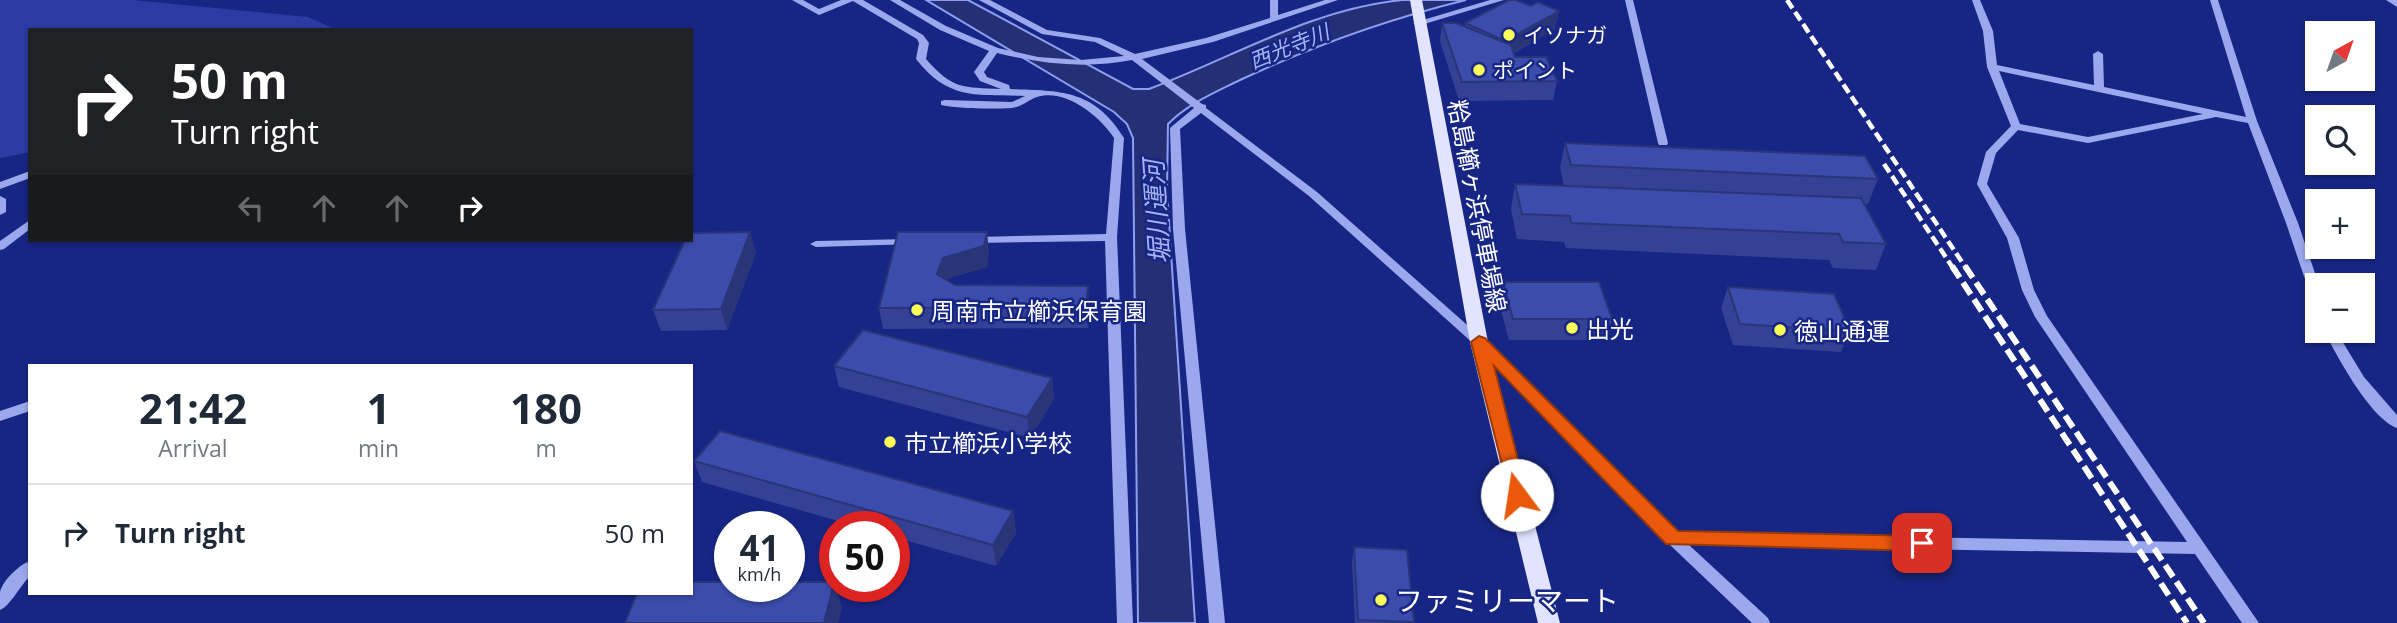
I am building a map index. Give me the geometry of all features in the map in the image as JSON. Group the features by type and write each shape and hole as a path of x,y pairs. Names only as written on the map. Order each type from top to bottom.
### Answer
{"main road":[{"name":"粭島櫛ヶ浜停車場線","path":"1416,0 1479,342 1549,623"}],"street":[{"path":"796,0 819,12 849,0"},
{"path":"857,0 920,37 924,43 921,60 939,81 950,87 1075,98 1115,130 1119,138 1111,237 1125,623"},
{"path":"894,0 955,34 995,50 1011,54 1090,61 1135,58 1184,48 1334,0"},
{"path":"983,0 1045,32 1097,40 1135,58 1314,194 1479,342 1673,538 1762,623"},
{"path":"1274,0 1274,18"},
{"path":"1419,23 1500,0"},
{"path":"1629,0 1632,3 1663,143"},
{"path":"1976,0 1988,32 1992,67 2016,127"},
{"path":"2214,0 2252,121 2309,273"},
{"path":"2390,0 2397,4"},
{"path":"995,50 979,72 983,79 1035,93"},
{"path":"2098,54 2099,89"},
{"path":"1992,67 2252,121"},
{"path":"945,103 1014,105 1035,93"},
{"path":"1202,107 1175,128 1179,229 1216,623"},
{"path":"2016,127 2088,140 2219,114"},
{"path":"2016,127 1991,152 1982,184 2013,238 2028,290 2041,317 2084,384 2177,511 2198,548 2251,623"},
{"path":"0,186 28,175"},
{"path":"0,200 0,212"},
{"path":"0,247 28,225"},
{"path":"964,241 1111,237"},
{"path":"816,244 923,242"},
{"path":"2336,343 2351,371 2381,410 2397,424"},
{"path":"0,416 28,407"},
{"path":"1673,538 2198,548"},
{"path":"0,604 14,582 28,569"}],"shaded area":[{"path":"0,0 133,0 308,17 333,28 28,28 28,152 0,158"}],"water":[{"path":"926,0 968,0 1133,89 1149,89 1272,36 1336,13 1402,0 1466,0 1351,34 1295,56 1202,99 1168,124 1167,190 1195,623 1138,623 1133,138 1127,124 1114,112"}],"building":[{"path":"1509,0 1531,6 1538,2 1559,11 1505,41 1465,23"},
{"path":"1442,23 1456,23 1511,45 1515,57 1546,57 1557,81 1462,82"},
{"path":"1565,143 1865,156 1878,179 1571,165"},
{"path":"1515,184 1861,198 1886,244 1843,242 1839,234 1571,223 1570,216 1522,214"},
{"path":"750,232 721,309 653,310 684,242 693,242 693,233"},
{"path":"898,232 987,232 984,246 943,258 937,274 955,285 1088,286 1086,307 879,308"},
{"path":"1503,282 1599,282 1612,319 1513,319"},
{"path":"1728,287 1834,294 1850,331 1740,324"},
{"path":"863,330 1052,378 1027,417 834,366"},
{"path":"720,431 1013,511 993,545 910,522 910,511 872,511 694,461"},
{"path":"1354,547 1407,550 1414,622 1358,620"},
{"path":"693,582 714,582 714,602 805,602 805,582 819,582 819,602 829,602 824,623 625,623 636,595 693,595"}],"railway":[{"path":"1787,0 1966,268"},
{"path":"1884,164 1953,268"},
{"path":"1952,266 2187,623"},
{"path":"1965,266 2204,623"}],"place":[{"name":"イソナガ","path":"1509,35"},
{"name":"ポイント","path":"1479,70"},
{"name":"周南市立櫛浜保育園","path":"917,310"},
{"name":"出光","path":"1572,328"},
{"name":"徳山通運","path":"1780,330"},
{"name":"市立櫛浜小学校","path":"890,442"},
{"name":"ファミリーマート","path":"1381,600"}],"route":[{"path":"1517,495 1479,342 1673,538 1922,543"}],"water label":[{"name":"西光寺川","path":"1289,46"},
{"name":"堀川運河","path":"1156,212"}]}
